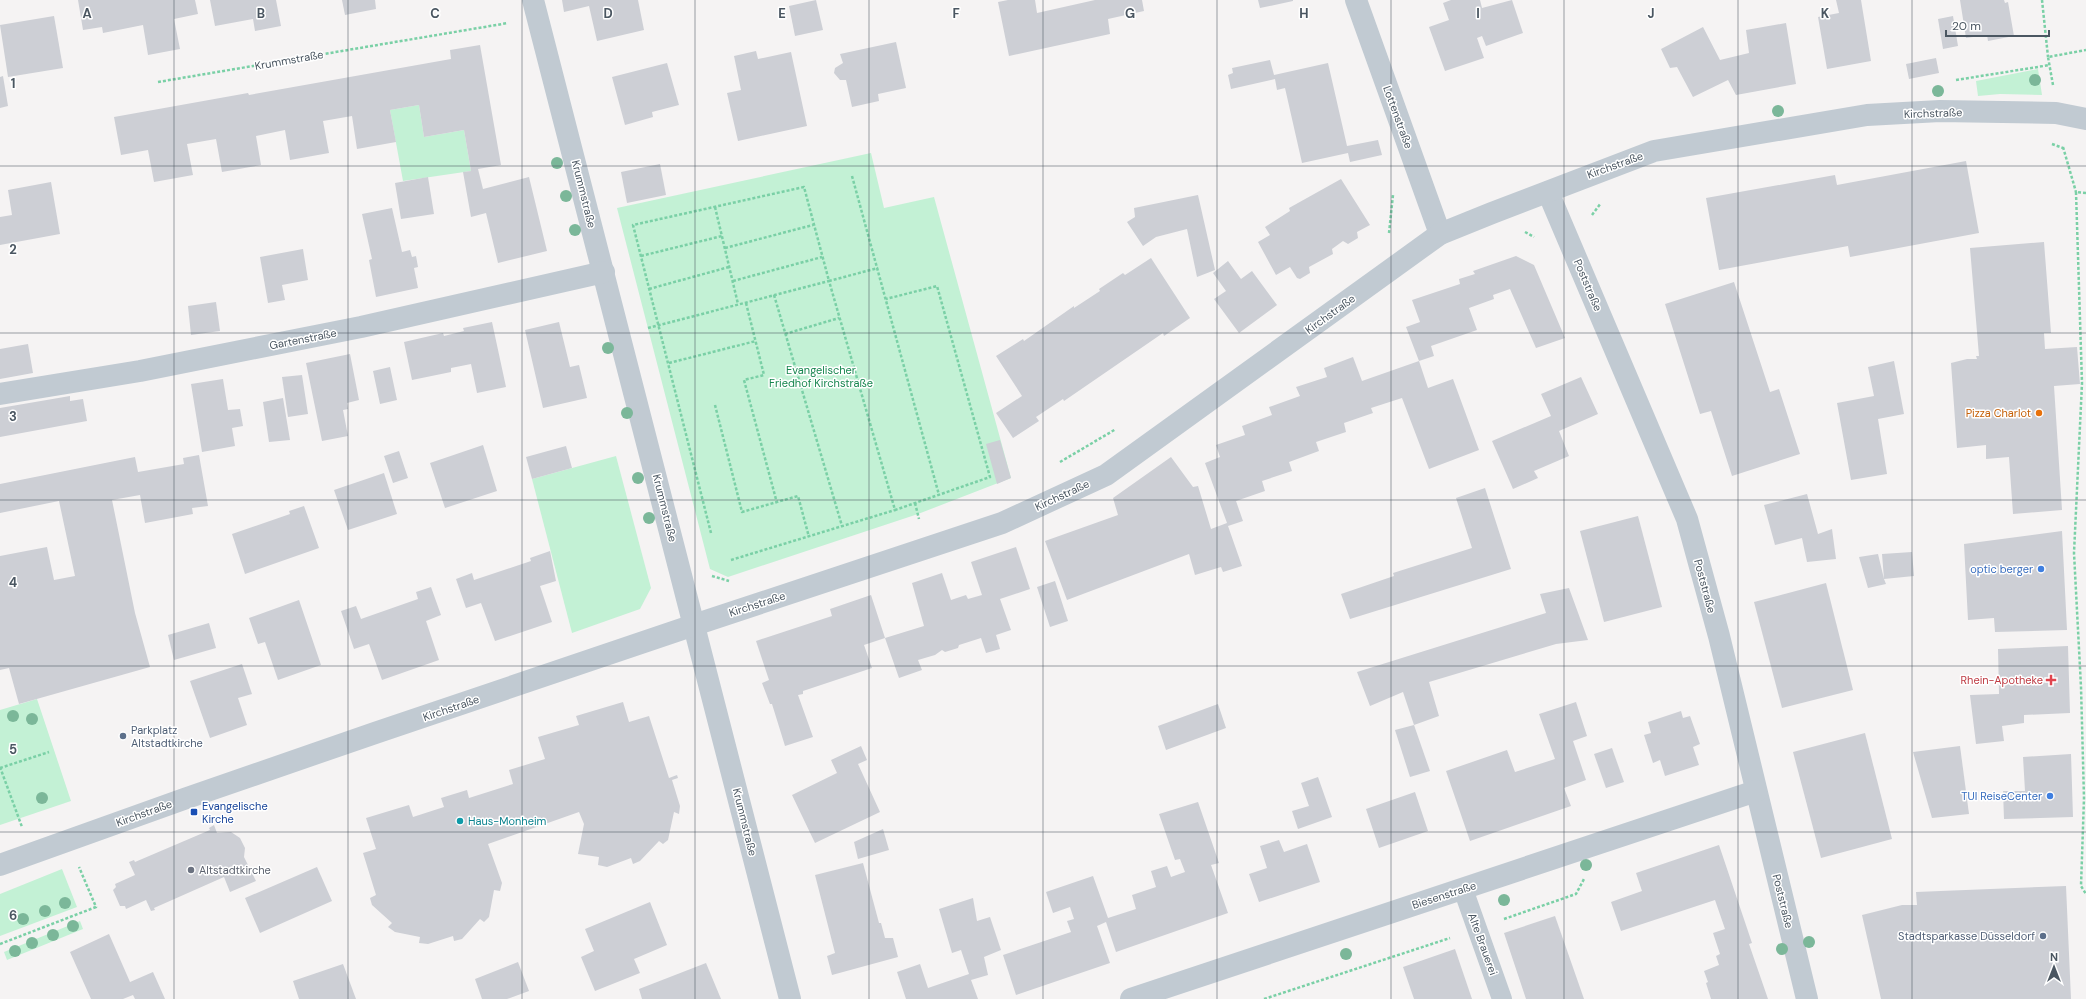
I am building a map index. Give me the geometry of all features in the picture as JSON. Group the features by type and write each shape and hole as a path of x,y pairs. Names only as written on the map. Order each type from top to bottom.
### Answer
{"street":[{"name":"Lottenstraße","path":"1356,0 1440,234"},
{"name":"Krummstraße","path":"536,9 621,335 790,999"},
{"name":"Kirchstraße","path":"0,865 184,799 694,625 1002,523 1106,475 1440,234 1654,151 1867,115 1940,111 2056,112 2086,119"},
{"name":"Poststraße","path":"1548,192 1687,519 1719,636 1807,999"},
{"name":"Gartenstraße","path":"0,394 140,371 361,328 604,272"},
{"name":"Biesenstraße","path":"1131,999 1756,791"}],"lane":[{"name":"Alte Brauerei","path":"1463,889 1502,999"}],"path":[{"path":"2042,0 2056,112 2063,148 2076,192 2082,383 2074,553 2081,687 2083,782 2082,886 2086,894"},
{"name":"Krummstraße","path":"158,82 536,9"},
{"path":"2048,57 2086,50"},
{"path":"852,176 939,495"},
{"path":"711,533 669,362 633,225 804,187 828,281 895,510"},
{"path":"1389,235 1394,190"},
{"path":"2076,192 2086,193"},
{"path":"715,207 738,304"},
{"path":"725,248 813,225"},
{"path":"1522,231 1535,238"},
{"path":"641,256 722,236"},
{"path":"733,282 822,257"},
{"path":"649,289 729,267"},
{"path":"621,335 878,268"},
{"path":"731,560 895,510 990,477 937,286 886,299"},
{"path":"774,295 842,526"},
{"path":"746,303 764,375 744,380 777,503"},
{"path":"785,334 839,318"},
{"path":"669,362 756,341"},
{"path":"715,405 742,512 798,496 809,537"},
{"path":"1054,465 1120,427"},
{"path":"915,503 919,519"},
{"path":"911,522 926,517"},
{"path":"708,575 729,582 736,579"},
{"path":"31,854 0,768 49,752"},
{"path":"14,829 28,825"},
{"path":"0,944 96,907 81,872"},
{"path":"1264,999 1478,929 1576,894 1584,879 1591,875"}],"green space":[{"path":"2038,69 2042,95 2000,94 1978,96 1976,81"},
{"path":"419,105 424,137 464,130 471,171 403,181 390,110"},
{"name":"Evangelischer Friedhof Kirchstraße","path":"871,153 884,208 934,197 1011,478 918,514 728,577 710,569 617,208"},
{"path":"616,456 651,588 640,609 572,633 532,479"},
{"path":"37,699 71,801 0,825 0,710"},
{"path":"62,869 77,907 0,936 0,894"},
{"path":"80,921 83,929 7,960 4,952"}],"building":[{"path":"78,0 195,0 198,14 174,19 180,49 148,55 143,25 103,33 102,27 83,30"},
{"path":"210,0 276,0 281,26 255,31 253,19 215,26"},
{"path":"342,0 375,0 376,9 345,15"},
{"path":"562,0 638,0 644,30 597,41 589,6 564,12"},
{"path":"816,0 823,30 795,36 789,6"},
{"path":"1008,0 1035,0 1037,13 1095,0 1142,0 1144,11 1108,19 1110,34 1009,56 998,2"},
{"path":"1258,0 1293,0 1293,1 1260,8"},
{"path":"1451,0 1480,0 1482,8 1512,0 1523,33 1486,46 1482,36 1477,38 1484,58 1445,71 1429,27 1449,20 1443,3"},
{"path":"1836,0 1861,0 1871,61 1827,69 1818,17 1839,13"},
{"path":"1960,0 2004,0 2005,3 2008,2 2014,36 1988,41 1987,35 1966,38"},
{"path":"54,16 63,68 8,77 0,25"},
{"path":"1953,16 1958,46 1943,49 1938,19"},
{"path":"1786,23 1796,84 1736,95 1728,80 1693,97 1677,67 1670,68 1661,49 1703,27 1720,60 1749,53 1746,30"},
{"path":"896,42 906,88 878,94 879,101 852,107 846,80 840,80 834,73 835,68 843,63 840,54"},
{"path":"480,45 501,165 478,169 483,189 529,177 547,251 498,263 486,213 471,217 463,172 471,171 464,130 424,137 419,105 390,110 396,142 357,149 352,116 323,121 329,153 290,160 285,130 256,136 261,165 222,172 216,139 187,144 193,175 154,182 148,150 121,155 114,117 248,93 249,95 451,59 450,50"},
{"path":"756,51 758,59 791,52 807,126 738,141 727,93 741,90 734,56"},
{"path":"1936,58 1939,73 1909,79 1906,64"},
{"path":"1270,60 1274,75 1328,63 1347,146 1378,140 1382,155 1350,162 1348,153 1302,163 1285,88 1277,90 1275,79 1231,89 1228,75 1233,73 1232,68"},
{"path":"667,63 679,105 652,112 653,117 625,125 612,77"},
{"path":"3,76 8,106 0,108 0,77"},
{"path":"1966,161 1979,233 1850,257 1848,246 1719,270 1706,198 1835,175 1837,185"},
{"path":"660,164 666,195 627,203 621,172"},
{"path":"428,177 434,214 401,219 395,183"},
{"path":"1341,179 1370,225 1357,232 1358,238 1348,244 1343,241 1332,249 1333,254 1309,267 1310,273 1300,279 1297,278 1290,267 1276,275 1258,242 1270,235 1265,227 1290,211 1289,208"},
{"path":"51,182 60,234 0,245 0,217 12,215 8,190"},
{"path":"1198,195 1215,270 1197,277 1187,229 1156,237 1143,246 1127,222 1135,217 1134,208"},
{"path":"392,208 402,252 410,250 412,257 416,256 418,267 414,268 418,288 376,297 369,260 372,259 362,214"},
{"path":"2044,242 2051,333 2044,333 2045,349 2077,347 2080,384 2054,386 2062,510 2013,514 2009,457 1986,459 1986,445 1957,448 1951,363 1967,359 1977,359 1976,356 1979,356 1970,248"},
{"path":"303,249 308,280 282,285 285,300 268,303 260,257"},
{"path":"1516,256 1534,265 1565,338 1536,348 1510,289 1493,295 1494,299 1469,308 1477,330 1431,346 1434,356 1419,361 1406,327 1420,322 1412,300 1460,284 1459,279 1475,274 1473,271"},
{"path":"1151,258 1190,318 1164,336 1163,333 1064,401 1063,399 1036,417 1039,421 1013,438 996,413 1022,396 996,356 1023,339 1024,341 1074,306 1074,308 1100,291 1099,289 1123,273 1125,275"},
{"path":"1228,261 1241,279 1252,271 1277,305 1239,333 1214,299 1226,291 1213,273"},
{"path":"1734,282 1770,392 1779,389 1800,454 1732,476 1711,411 1700,414 1665,304"},
{"path":"216,302 220,331 191,335 188,306"},
{"path":"492,322 506,387 477,393 471,364 451,368 451,372 412,380 404,342 443,333 444,336 464,331 463,328"},
{"path":"559,322 570,367 579,365 587,398 543,408 525,330"},
{"path":"28,344 33,373 0,379 0,349"},
{"path":"350,354 359,400 347,403 348,409 343,410 348,436 322,441 306,363"},
{"path":"1353,357 1362,381 1419,361 1428,388 1453,379 1479,450 1429,469 1402,398 1371,408 1373,413 1344,423 1346,432 1316,442 1319,451 1289,462 1292,471 1262,481 1265,491 1236,501 1243,521 1228,526 1242,566 1223,572 1221,567 1195,575 1189,554 1067,600 1045,541 1118,515 1113,498 1171,457 1193,487 1198,486 1211,529 1227,523 1205,463 1220,457 1216,445 1245,435 1242,426 1272,415 1269,407 1300,396 1296,387 1327,377 1324,368"},
{"path":"1894,361 1904,414 1878,419 1887,474 1851,480 1837,403 1874,396 1868,367"},
{"path":"390,367 397,400 380,404 373,371"},
{"path":"302,375 308,414 288,417 282,377"},
{"path":"1581,377 1598,414 1559,431 1569,456 1534,471 1538,478 1513,489 1492,441 1551,416 1541,394"},
{"path":"223,379 228,410 240,409 243,426 232,428 235,446 202,452 191,384"},
{"path":"70,396 70,401 83,399 87,421 0,437 0,408"},
{"path":"283,398 290,440 269,442 263,402"},
{"path":"1000,440 1011,478 997,484 986,444"},
{"path":"483,445 497,491 445,508 430,463"},
{"path":"566,446 572,468 532,479 526,457"},
{"path":"399,451 408,478 393,483 384,456"},
{"path":"199,455 208,506 192,508 193,514 145,523 140,495 112,500 135,613 150,667 19,704 9,668 0,670 0,556 47,547 54,580 75,576 59,501 0,513 0,484 135,457 138,472 184,464 183,458"},
{"path":"384,473 397,514 348,530 334,490"},
{"path":"1485,488 1511,569 1350,619 1341,594 1394,576 1393,573 1472,548 1456,498"},
{"path":"1807,494 1818,534 1832,529 1836,559 1807,562 1802,538 1775,545 1764,505"},
{"path":"304,506 319,548 245,574 232,534 290,514 289,511"},
{"path":"1638,516 1662,607 1604,622 1580,531"},
{"path":"2062,531 2067,630 1995,632 1994,618 1968,620 1964,544"},
{"path":"1016,547 1030,589 1000,599 1011,630 996,635 1000,649 986,653 981,638 959,645 958,648 945,652 942,650 935,655 918,660 922,670 899,678 885,638 924,626 912,583 942,573 951,600 966,595 968,599 982,595 971,562"},
{"path":"550,551 556,581 540,586 552,622 495,641 481,603 466,608 456,579 472,573 474,580 531,561 530,558"},
{"path":"1912,552 1914,576 1884,579 1882,554"},
{"path":"1878,554 1886,584 1868,588 1859,557"},
{"path":"1055,581 1068,621 1050,627 1037,587"},
{"path":"1826,583 1853,690 1782,708 1754,602"},
{"path":"431,587 441,615 426,621 439,660 382,680 369,644 354,649 341,611 356,606 361,619 418,599 416,592"},
{"path":"1569,588 1588,640 1556,644 1429,682 1439,716 1414,725 1403,692 1370,706 1357,672 1546,613 1540,594"},
{"path":"871,595 885,638 864,645 872,668 803,691 803,694 798,695 813,737 785,746 772,704 770,704 762,683 769,680 756,641 832,616 830,609"},
{"path":"299,600 321,665 278,680 265,642 258,644 249,618"},
{"path":"209,623 216,648 174,660 168,635"},
{"path":"2068,646 2070,713 2024,715 2024,723 2002,726 2004,741 1976,744 1970,695 1999,694 1998,649"},
{"path":"242,664 252,694 238,698 247,725 210,738 190,681"},
{"name":"Haus-Monheim","path":"623,702 629,722 649,716 669,778 677,775 678,778 672,780 680,806 679,814 674,812 668,840 663,844 659,841 640,861 633,864 631,858 607,867 598,865 599,857 578,854 584,824 579,812 488,844 502,883 500,891 494,890 489,917 484,922 480,919 462,939 454,941 453,936 428,944 419,943 420,937 395,932 388,927 392,923 372,905 370,898 376,895 363,853 376,849 366,818 409,805 413,817 444,807 441,798 467,790 469,798 513,784 509,770 545,759 538,737 579,725 576,716"},
{"path":"1576,702 1587,736 1573,741 1586,780 1564,788 1571,806 1470,841 1446,771 1507,750 1515,772 1555,759 1539,714"},
{"path":"1218,704 1226,728 1166,750 1158,726"},
{"path":"1681,711 1683,718 1690,716 1700,744 1693,747 1699,765 1665,776 1660,760 1653,763 1644,735 1651,733 1648,722"},
{"path":"1414,725 1430,771 1410,777 1395,730"},
{"path":"1865,733 1892,839 1821,858 1793,752"},
{"path":"861,746 867,760 858,764 880,812 815,843 792,795 837,773 831,760"},
{"path":"1960,746 1969,814 1932,818 1913,752"},
{"path":"1612,748 1624,782 1606,788 1594,754"},
{"path":"2071,754 2073,817 2004,819 2003,791 2025,791 2023,757"},
{"path":"1318,777 1332,817 1298,829 1292,811 1309,806 1301,783"},
{"path":"1415,792 1428,831 1379,848 1366,809"},
{"path":"1198,802 1219,863 1211,865 1228,913 1116,952 1106,922 1097,926 1110,963 1016,995 1003,955 1071,932 1067,921 1074,919 1070,907 1053,913 1046,892 1093,876 1108,918 1136,909 1132,895 1156,887 1151,871 1167,866 1171,877 1185,872 1180,859 1175,860 1159,814"},
{"name":"Altstadtkirche","path":"214,825 217,833 231,832 240,838 245,848 244,857 256,881 230,892 224,877 154,908 155,910 151,911 146,900 126,909 125,906 120,906 113,890 116,887 115,884 135,875 129,862 134,860 135,862 210,830 209,828"},
{"path":"883,829 889,850 858,859 854,842"},
{"path":"1279,840 1284,852 1307,844 1320,882 1259,902 1249,874 1267,868 1260,846"},
{"path":"1719,845 1752,943 1749,944 1768,999 1711,999 1706,983 1708,982 1704,971 1719,965 1716,956 1720,954 1713,933 1725,929 1715,900 1621,931 1611,902 1642,891 1636,873"},
{"path":"863,863 879,923 881,923 885,938 893,938 898,957 832,975 827,956 835,953 815,875"},
{"path":"317,867 332,901 260,933 245,898"},
{"path":"2066,886 2071,999 1881,999 1862,915 1902,905 1917,905 1916,892"},
{"path":"973,898 977,921 990,917 1001,950 984,957 988,975 971,980 978,999 906,999 897,972 920,964 928,988 969,974 961,950 952,953 939,909"},
{"path":"650,902 667,945 634,959 640,973 595,991 581,957 594,951 585,929"},
{"path":"1555,916 1584,999 1526,999 1504,933"},
{"path":"109,934 130,982 153,972 165,999 135,999 133,995 123,999 91,999 70,952"},
{"path":"1455,949 1472,999 1414,999 1403,967"},
{"path":"518,962 529,991 507,999 482,999 475,979"},
{"path":"706,963 721,999 642,999 639,989"},
{"path":"343,964 356,999 299,999 293,981"}],"place":[{"name":"Pizza Charlot","path":"2039,413"},
{"name":"optic berger","path":"2041,569"},
{"name":"Rhein-Apotheke","path":"2051,680"},
{"name":"Parkplatz Altstadtkirche","path":"123,736"},
{"name":"TUI ReiseCenter","path":"2050,796"},
{"name":"Evangelische Kirche","path":"194,812"},
{"name":"Haus-Monheim","path":"460,821"},
{"name":"Altstadtkirche","path":"191,870"},
{"name":"Stadtsparkasse Düsseldorf","path":"2043,936"}]}
